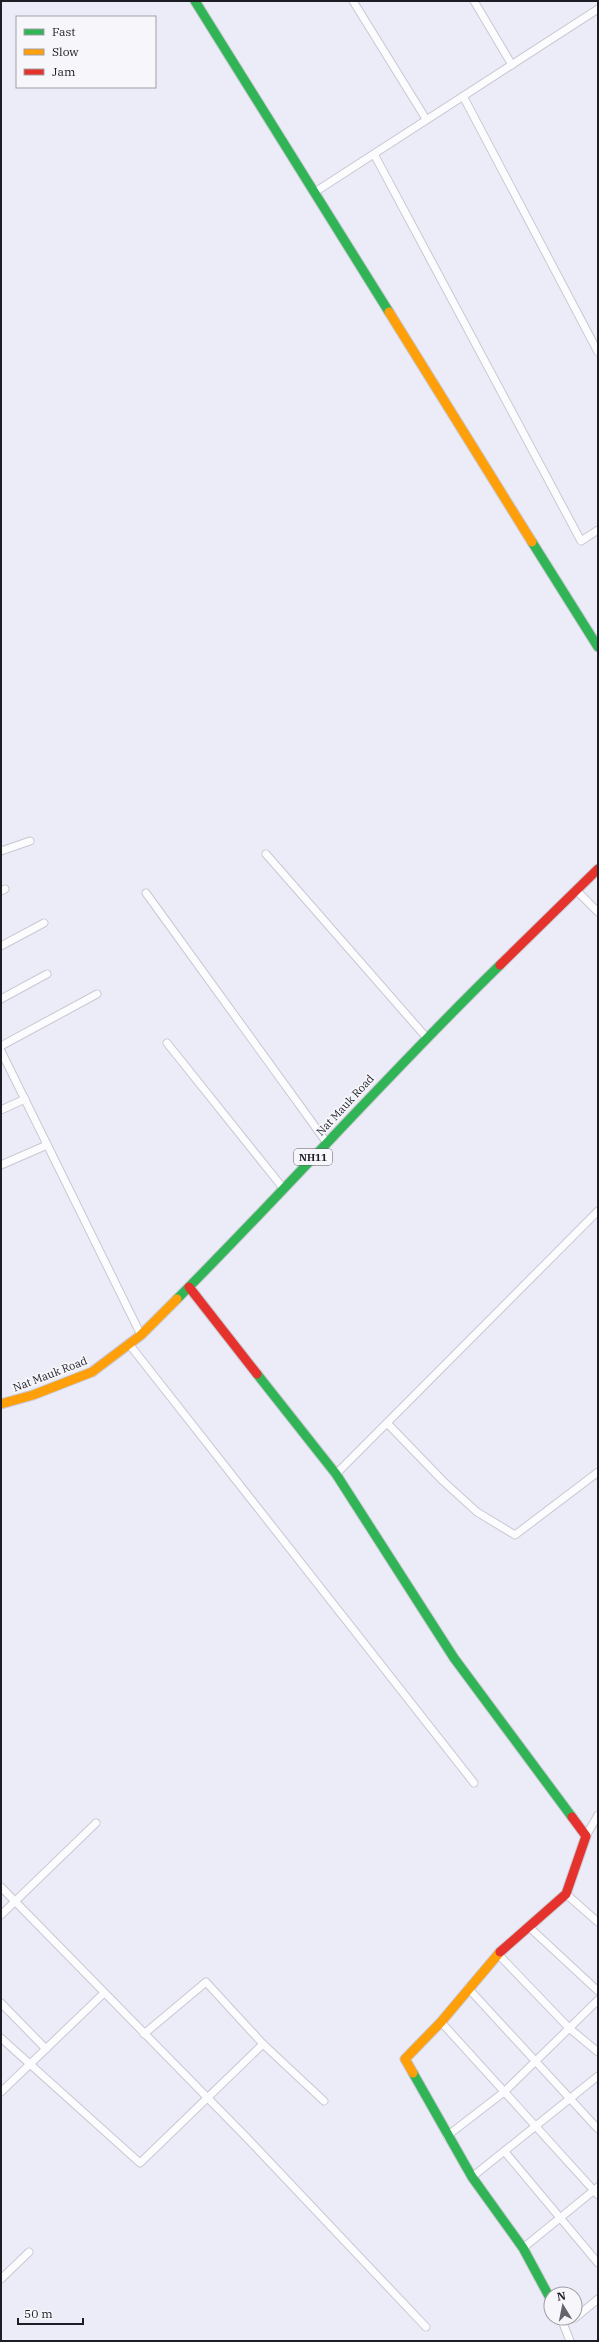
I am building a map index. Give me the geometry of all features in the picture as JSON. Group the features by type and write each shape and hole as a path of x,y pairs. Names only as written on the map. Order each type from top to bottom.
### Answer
{"main road":[{"path":"195,1 598,647"},
{"name":"Nat Mauk Road","path":"1,1404 33,1395 92,1372 141,1335 232,1244 426,1037 578,891 598,869"},
{"path":"189,1287 336,1474 454,1658 586,1836 566,1894 498,1954 441,2022 405,2059 447,2136 472,2177 523,2248 543,2286"}],"street":[{"path":"353,1 426,120"},
{"path":"474,1 512,65"},
{"path":"315,192 598,9"},
{"path":"464,96 598,352"},
{"path":"374,154 581,541 598,530"},
{"path":"1,851 30,841"},
{"path":"266,854 426,1037"},
{"path":"578,891 598,912"},
{"path":"146,893 327,1143"},
{"path":"1,946 44,922"},
{"path":"1,998 47,974"},
{"path":"1,1046 96,994"},
{"path":"167,1043 283,1188"},
{"path":"1,1051 141,1335"},
{"path":"1,1110 25,1099"},
{"path":"1,1165 47,1145"},
{"path":"336,1474 598,1211"},
{"path":"129,1344 474,1783"},
{"path":"387,1423 443,1481 477,1512 515,1535 598,1472"},
{"path":"586,1836 598,1815"},
{"path":"1,1915 96,1823"},
{"path":"1,1888 252,2143 426,2328"},
{"path":"566,1894 598,1922"},
{"path":"529,1927 598,1991"},
{"path":"498,1954 569,2028 598,2052"},
{"path":"144,2034 206,1982 262,2044 324,2102"},
{"path":"468,1988 598,2129"},
{"path":"1,2092 104,1993"},
{"path":"447,2136 504,2092 598,2000"},
{"path":"1,2003 46,2049"},
{"path":"441,2022 597,2191 559,2218 523,2248"},
{"path":"1,2038 140,2163 262,2044"},
{"path":"472,2177 598,2076"},
{"path":"505,2152 598,2263"},
{"path":"1,2279 29,2252"},
{"path":"583,2311 598,2299"},
{"path":"565,2326 570,2341"}],"traffic: fast":[{"path":"195,1 389,312"},
{"path":"532,542 598,647"},
{"path":"177,1299 418,1047 500,965"},
{"path":"257,1374 336,1474 454,1658 572,1817"},
{"path":"413,2073 472,2177 523,2248 543,2286"}],"traffic: slow":[{"path":"389,312 532,542"},
{"path":"1,1404 33,1395 92,1372 141,1335 177,1299"},
{"path":"413,2073 405,2059 441,2022 500,1952"}],"traffic: jam":[{"path":"500,965 598,869"},
{"path":"189,1287 257,1374"},
{"path":"500,1952 566,1894 586,1836 572,1817"}]}
